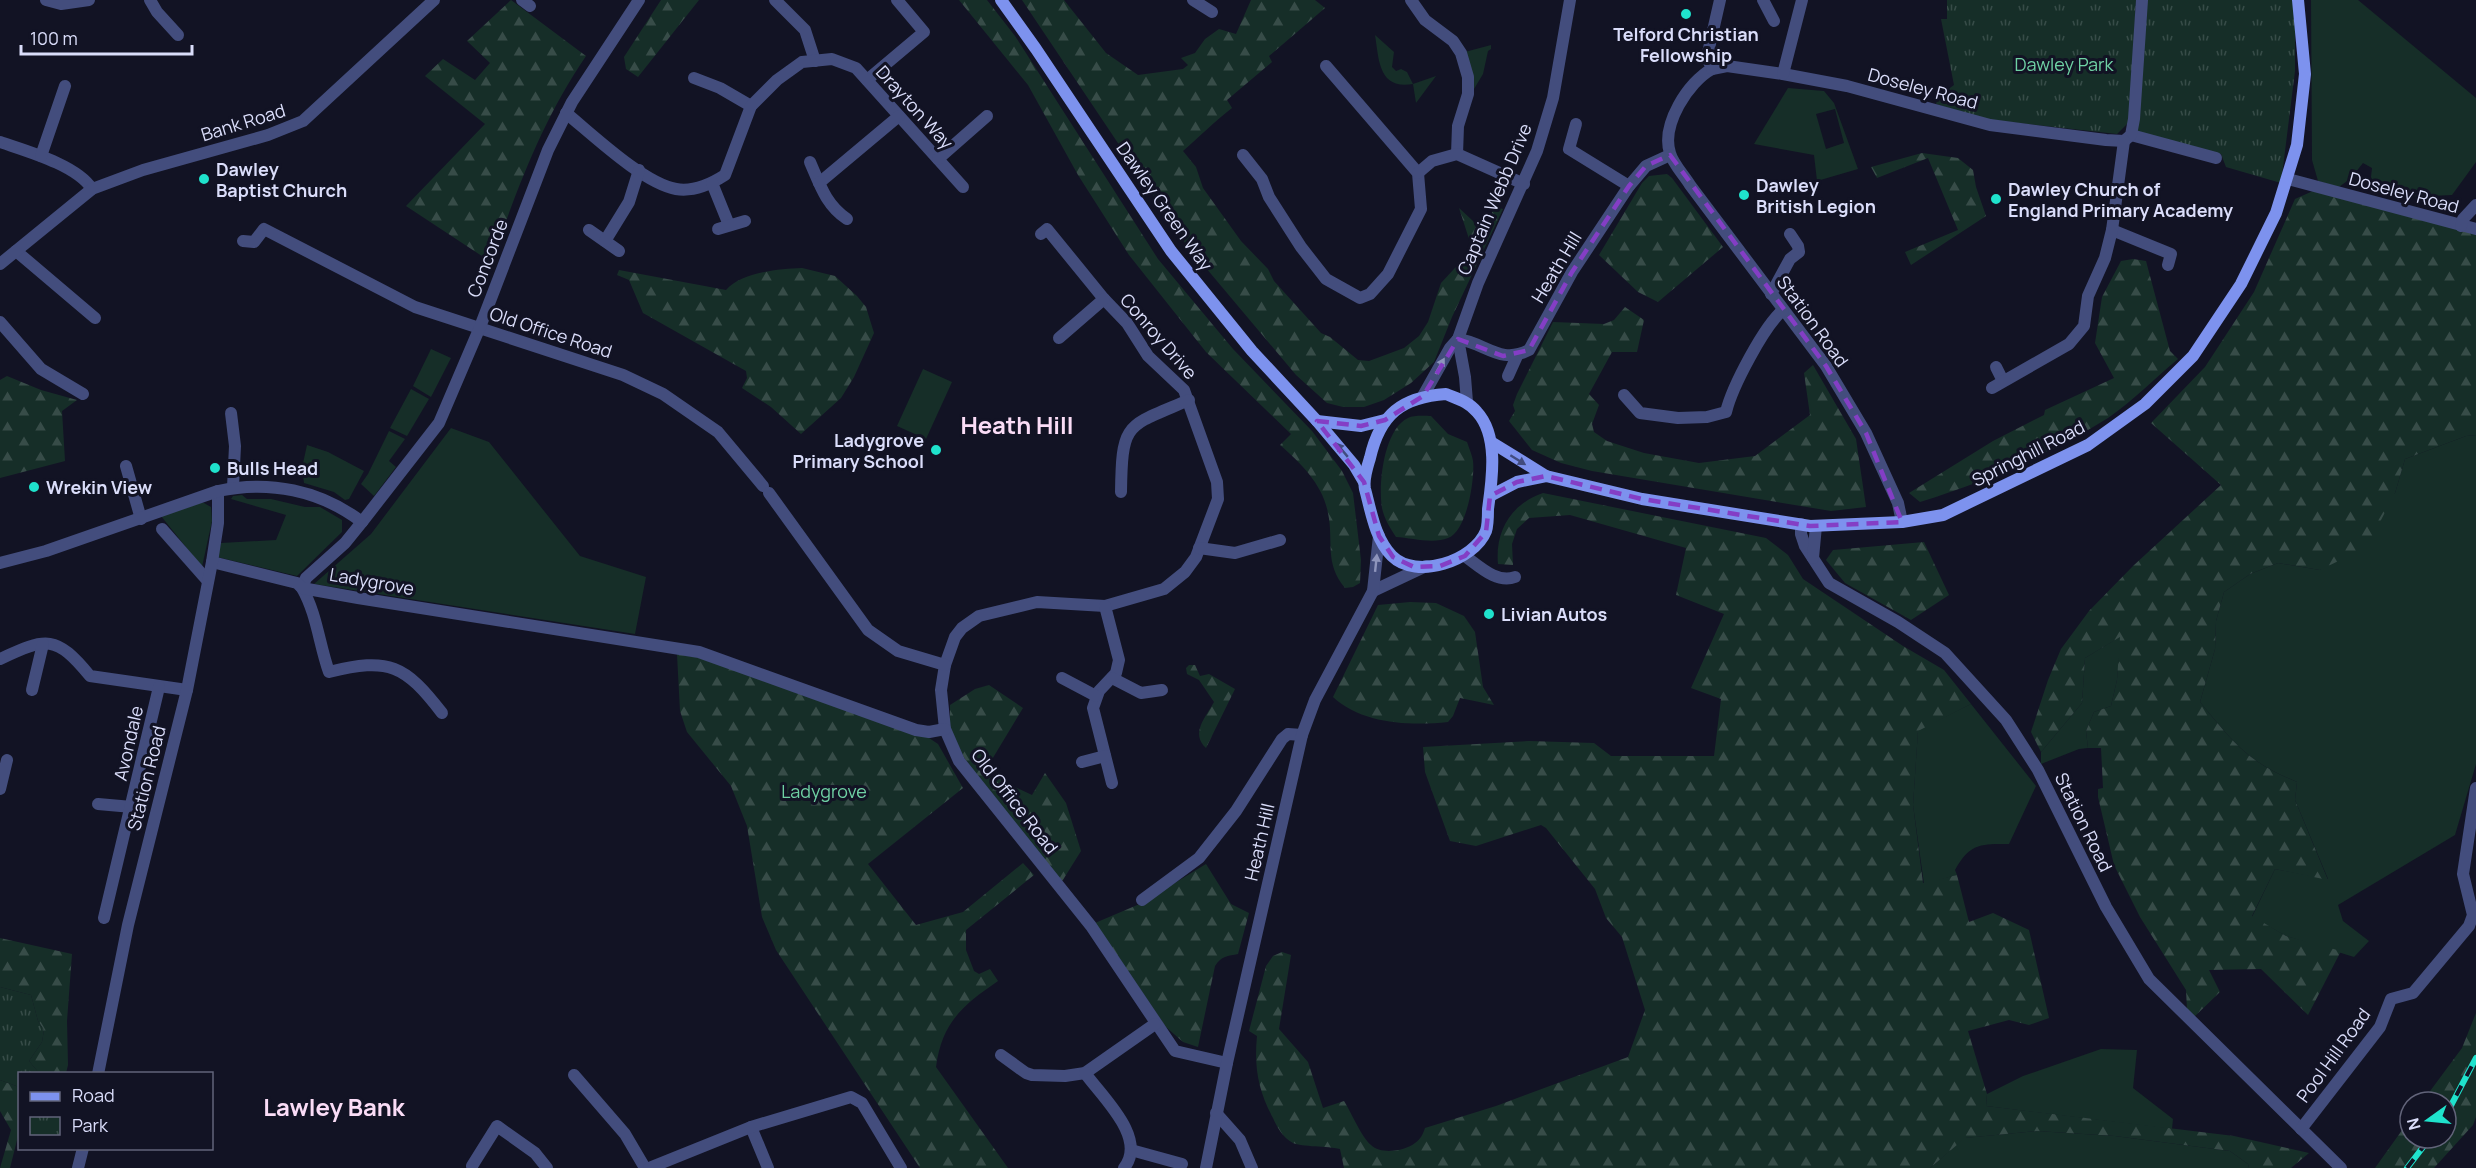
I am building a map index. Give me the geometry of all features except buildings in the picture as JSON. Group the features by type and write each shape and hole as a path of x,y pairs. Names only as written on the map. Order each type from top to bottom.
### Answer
{"main road":[{"name":"Dawley Green Way","path":"1001,0 1171,252 1252,351 1354,465 1364,482"},
{"name":"Springhill Road","path":"1491,442 1546,476 1642,500 1816,526 1902,522 1943,515 2088,445 2145,404 2193,356 2241,284 2276,213 2297,145 2305,74 2298,0"},
{"path":"1446,394 1467,402 1479,413 1491,442 1490,496 1486,532 1465,556 1440,566 1414,567 1393,557 1378,536 1364,482 1372,450 1385,420 1402,405 1423,396 1446,394"},
{"path":"1317,421 1361,426 1385,420"},
{"name":"Springhill Road","path":"1490,496 1517,482 1546,476"}],"street":[{"path":"46,0 61,4 89,0"},
{"path":"150,0 156,12 178,34"},
{"name":"Bank Road","path":"0,264 92,189 143,170 268,135 303,121 434,0"},
{"name":"Concorde","path":"302,588 306,578 345,543 439,423 480,327 532,190 566,113 639,0"},
{"path":"775,0 805,30 815,61"},
{"path":"867,80 924,32 897,0"},
{"path":"1193,0 1212,12"},
{"path":"1412,0 1425,20 1453,41 1461,53 1468,77 1468,94 1458,126 1457,154"},
{"name":"Captain Webb Drive","path":"1423,396 1450,348 1458,339 1478,283 1524,184 1553,98 1570,0"},
{"path":"1670,155 1667,136 1682,100 1694,82 1712,69 1707,57 1720,0"},
{"path":"1763,0 1774,21"},
{"path":"1783,74 1802,0"},
{"path":"1992,388 2069,344 2084,326 2088,296 2105,258 2112,230 2128,138 2134,119 2142,0"},
{"name":"Drayton Way","path":"712,183 725,175 751,106 777,80 802,62 832,59 856,68 963,188"},
{"path":"1243,155 1262,179 1269,197 1301,247 1326,279 1360,298 1370,294 1388,274 1421,209 1418,173 1326,66"},
{"name":"Doseley Road","path":"1712,69 1727,66 1783,74 1847,86 1990,125 2106,140 2128,138 2216,158"},
{"path":"694,78 720,88 751,106"},
{"path":"41,156 66,86"},
{"path":"566,113 649,178 678,189 712,183 723,227 744,221"},
{"path":"819,183 899,116"},
{"path":"938,159 987,116"},
{"path":"1576,124 1569,149 1629,186"},
{"path":"0,142 41,156 76,175 88,183 92,189"},
{"path":"1418,173 1432,161 1457,154 1524,184"},
{"name":"Heath Hill","path":"1517,356 1529,350 1572,272 1629,186 1646,166 1670,155"},
{"name":"Station Road","path":"1670,155 1826,366 1850,405 1893,493 1902,522"},
{"path":"810,162 822,192 834,210 847,219"},
{"path":"605,241 629,202 639,171"},
{"name":"Doseley Road","path":"2288,179 2476,229"},
{"path":"2461,226 2463,219 2476,205"},
{"name":"Old Office Road","path":"243,242 255,242 264,229 416,307 623,375 663,394 718,432 766,489 868,630 898,651 945,665 941,690 945,729 959,760 1091,926 1175,1051 1227,1063"},
{"name":"Conroy Drive","path":"945,665 955,637 962,628 979,616 1047,601 1105,606 1155,592 1172,584 1192,564 1218,498 1218,490 1189,400 1177,382 1148,356 1127,323 1104,300 1047,229 1041,234"},
{"path":"589,230 619,250"},
{"path":"2112,230 2171,254 2168,265"},
{"path":"1771,294 1790,259 1798,252 1798,246 1790,234"},
{"path":"16,251 94,318"},
{"name":"Conroy Drive","path":"1059,338 1104,300"},
{"path":"1624,396 1640,413 1678,418 1707,417 1726,412 1731,394 1745,366 1783,310"},
{"path":"3,330 41,369 83,394"},
{"path":"1458,339 1503,356 1517,356 1508,376"},
{"path":"1458,339 1467,402"},
{"path":"1996,367 2003,381"},
{"path":"1121,492 1123,445 1131,429 1144,419 1189,400"},
{"path":"231,413 235,446 233,488"},
{"path":"126,466 141,519"},
{"path":"0,563 46,551 218,490 233,488 265,485 311,494 362,522"},
{"name":"Station Road","path":"98,1072 128,925 187,690 212,562 218,522 218,490"},
{"name":"Station Road","path":"1801,524 1803,540 1829,583 1898,622 1945,653 2000,713 2038,770 2106,907 2149,979 2341,1168"},
{"path":"1813,558 1816,526"},
{"path":"162,529 207,580"},
{"name":"Heath Hill","path":"1206,1168 1227,1063 1302,735 1315,700 1372,591 1378,536"},
{"path":"1199,548 1235,553 1280,540"},
{"path":"1465,556 1491,575 1509,580 1515,577"},
{"name":"Ladygrove","path":"212,562 297,583 302,588 699,652 916,730 929,732 945,729"},
{"path":"1372,591 1426,566"},
{"path":"302,588 313,607 318,635 329,672 364,664 390,668 414,679 442,713"},
{"path":"1105,606 1119,660 1116,674 1096,696 1094,716 1112,783"},
{"path":"0,659 31,646 51,643 70,652 90,676 187,690"},
{"path":"32,690 43,644"},
{"path":"1062,678 1096,696"},
{"path":"1112,678 1141,693 1162,690"},
{"name":"Avondale","path":"104,918 159,687"},
{"path":"1142,900 1199,858 1242,803 1282,739 1288,734 1302,735"},
{"path":"1082,762 1105,756"},
{"path":"0,789 7,760"},
{"name":"Pool Hill Road","path":"2301,1129 2380,1027 2391,999 2413,993 2469,926 2473,915 2463,874 2476,788"},
{"name":"Avondale","path":"98,804 132,807"},
{"path":"1001,1055 1032,1075 1065,1076 1085,1073 1155,1024"},
{"path":"1085,1073 1124,1124 1130,1137 1131,1149 1124,1168"},
{"path":"574,1075 625,1134 647,1168 751,1127 851,1097 862,1103 901,1168"},
{"path":"1216,1113 1240,1140 1252,1168"},
{"path":"472,1166 496,1126 535,1153 547,1168"},
{"path":"751,1127 768,1168"},
{"path":"1131,1149 1182,1164"},
{"path":"78,1168 83,1150"}],"highlighted area":[{"path":"1670,155 1826,366 1866,433 1902,522 1810,526 1642,499 1546,476 1517,482 1490,496 1486,532 1465,556 1440,566 1414,567 1393,557 1379,536 1364,482 1317,421 1361,426 1385,420 1423,396 1458,339 1503,356 1529,350 1572,272 1629,186 1646,166"}],"green space":[{"path":"511,0 586,56 543,131 491,262 406,206 485,124 425,76 443,59 475,80 490,63 467,41"},
{"path":"661,0 699,0 638,77 626,69 624,57"},
{"path":"959,0 987,0 1015,36 1158,259 1233,349 1312,431 1342,471 1353,493 1361,560 1360,583 1345,588 1338,579 1332,561 1328,513 1321,493 1303,467 1280,445 1291,434 1206,352 1129,255 1078,175 1028,85"},
{"path":"1022,0 1064,0 1106,53 1138,75 1183,69 1188,65 1181,58 1195,53 1205,39 1219,29 1236,34 1251,0 1315,0 1325,8 1269,56 1272,62 1227,100 1232,108 1183,151 1196,167 1203,188 1241,241 1268,269 1274,281 1321,333 1330,337 1358,360 1369,361 1404,348 1419,336 1428,322 1441,283 1467,255 1470,242 1459,208 1473,221 1477,230 1483,229 1495,207 1503,209 1452,317 1434,362 1411,383 1384,400 1364,407 1343,407 1327,403 1296,375 1185,243"},
{"name":"Dawley Park","path":"1947,0 2136,0 2130,121 2117,134 1984,119 1936,104 1939,96 1954,85 1941,19 1947,19"},
{"path":"2145,0 2295,0 2295,71 2281,183 2226,167 2221,154 2134,133"},
{"path":"2311,0 2358,0 2476,98 2476,162 2452,195 2407,197 2374,189 2371,177 2372,168 2363,163 2351,178 2339,187 2318,181 2312,160"},
{"path":"1375,35 1394,52 1392,67 1396,71 1401,69 1407,72 1413,84 1401,85 1393,82 1382,71"},
{"path":"1491,45 1483,74 1474,89 1468,89 1461,53"},
{"path":"1436,76 1416,103 1413,84"},
{"path":"1788,88 1824,91 1834,103 1858,169 1817,181 1814,155 1754,144","holes":["1835,109 1844,143 1826,149 1816,114"]},
{"path":"1922,153 1958,158 1973,170 1986,216 1911,265 1905,252 1958,230 1928,158 1877,178 1871,167"},
{"path":"1667,174 1723,247 1658,302 1638,292 1599,255 1642,183 1649,176"},
{"path":"2313,191 2476,234 2476,435 2466,436 2405,459 2395,493 2367,547 2320,570 2278,563 2250,574 2224,592 2216,621 2215,649 2200,702 2242,750 2265,767 2297,782 2295,800 2328,880 2275,869 2252,916 2286,936 2341,951 2308,1015 2261,969 2209,970 2220,992 2194,1017 2187,1009 2186,990 2140,917 2114,865 2098,797 2098,789 2103,788 2101,748 2088,748 2086,731 2094,712 2111,706 2117,680 2120,637 2085,658 2082,703 2041,752 2031,732 2061,649 2089,611 2133,566 2221,485 2151,423 2205,367 2254,292 2295,199"},
{"path":"2133,259 2146,261 2170,351 2178,359 2108,418 2064,444 1993,476 1920,502 1909,493 1993,441 2044,415 2045,410 2114,378 2095,343 2102,297 2121,261"},
{"path":"802,268 835,276 866,307 874,333 854,377 841,398 801,434 771,407 742,388 747,378 746,371 643,313 629,280 617,275 619,270 726,290 751,275"},
{"path":"1625,307 1644,320 1637,352 1612,352 1589,394 1599,405 1592,424 1594,432 1607,441 1644,453 1699,463 1755,456 1810,415 1804,373 1813,365 1856,439 1866,507 1831,511 1592,471 1561,463 1532,450 1509,421 1515,411 1513,405 1517,394 1553,322 1604,324 1614,320"},
{"path":"431,349 451,358 431,397 413,386"},
{"path":"923,369 952,382 926,439 897,426"},
{"path":"7,376 41,390 77,400 62,411 65,461 0,478 0,380"},
{"path":"411,389 429,399 407,436 390,428"},
{"path":"1431,416 1448,434 1467,442 1473,459 1471,491 1465,515 1455,533 1442,540 1429,541 1396,537 1384,515 1381,498 1382,472 1388,445 1393,433 1408,418"},
{"path":"451,428 489,442 580,556 646,577 635,634 314,584 371,534"},
{"path":"389,431 405,439 389,461 396,467 374,496 361,484"},
{"path":"2476,435 2476,764 2455,835 2338,905 2343,921 2369,941 2354,957 2286,936 2252,917 2275,869 2328,879 2295,800 2297,782 2265,767 2242,750 2200,702 2215,649 2216,621 2224,592 2250,574 2278,563 2320,570 2395,493 2405,459 2466,436"},
{"path":"307,445 328,452 364,471 349,499 345,500 334,492 304,483 302,468"},
{"path":"1543,493 1766,538 1788,555 1803,579 1903,646 1944,670 1971,704 1918,731 1913,805 1923,883 1957,875 1969,922 1993,913 2029,930 2049,1018 2029,1025 2009,1020 1968,1031 1987,1094 1986,1106 2234,1136 2309,1153 2291,1168 2249,1168 2248,1164 2230,1151 2115,1136 2037,1131 1965,1138 1930,1168 1344,1168 1340,1149 1297,1144 1286,1138 1276,1125 1264,1098 1257,1068 1257,1036 1249,1031 1266,966 1273,956 1282,952 1291,955 1279,1029 1308,1062 1323,1108 1344,1101 1368,1142 1381,1150 1393,1151 1411,1146 1419,1140 1425,1128 1496,1106 1628,1057 1645,1010 1622,937 1606,918 1595,889 1546,828 1541,825 1476,846 1450,841 1425,772 1423,747 1529,741 1594,743 1611,756 1714,756 1721,699 1691,688 1724,614 1676,595 1686,548 1570,515 1529,518 1517,529 1512,544 1513,565 1498,564 1499,541 1507,520 1522,504"},
{"path":"242,495 247,499 271,499 305,507 320,507 342,520 342,532 297,576 217,557 221,543 276,540 286,515 231,499 233,496"},
{"path":"195,503 204,503 211,507 212,521 202,567 161,516"},
{"path":"1924,542 1949,595 1911,620 1845,583 1826,560 1833,550"},
{"path":"1410,602 1436,603 1464,616 1475,632 1483,687 1494,705 1460,698 1448,722 1418,724 1372,718 1345,706 1333,697 1378,605"},
{"path":"2121,636 2117,680 2111,706 2094,712 2086,731 2088,748 2079,749 2041,764 2041,752 2082,703 2085,658"},
{"name":"Ladygrove","path":"677,654 700,658 926,736 938,744 963,788 868,864 916,925 963,912 1023,863 1034,875 966,930 966,950 974,971 979,974 990,969 998,981 974,998 956,1016 943,1038 936,1067 1008,1168 920,1168 776,950 762,917 747,826 731,786 687,732 680,711"},
{"path":"1189,665 1195,665 1200,676 1209,674 1235,689 1206,748 1201,742 1199,731 1214,702 1199,680 1187,674 1186,668"},
{"path":"989,685 1023,708 988,766 1015,787 1032,795 1045,773 1066,803 1081,851 1061,883 981,783 963,756 950,727 950,705 975,689"},
{"path":"1971,704 2036,786 2009,844 1977,847 1960,861 1955,870 1957,875 1924,884 1913,805 1918,730"},
{"path":"1206,864 1231,904 1249,913 1238,954 1222,958 1215,966 1198,1047 1183,1042 1166,1027 1095,923 1142,903"},
{"path":"0,938 72,954 66,1072 38,1072 29,1061 42,1042 44,1030 38,1021 31,995 0,987"},
{"path":"0,987 31,995 38,1021 44,1030 42,1042 29,1061 38,1072 18,1072 18,1087 0,1080"},
{"path":"2476,1013 2476,1117 2473,1125 2458,1142 2458,1090 2431,1090 2462,1048"},
{"path":"2101,1049 2137,1050 2133,1088 2173,1119 2172,1129 1986,1106 1987,1094 2023,1076"},
{"path":"0,1080 18,1087 18,1136 10,1168 0,1168 11,1130 0,1111"},
{"path":"2037,1131 2115,1136 2230,1151 2248,1164 2249,1168 1930,1168 1964,1138"},
{"path":"2398,1136 2398,1150 2450,1150 2434,1168 2375,1168"}],"railway":[{"path":"2458,1092 2476,1058"},
{"path":"2407,1168 2421,1150"}],"place":[{"name":"Telford Christian Fellowship","path":"1686,14"},
{"name":"Dawley Baptist Church","path":"204,179"},
{"name":"Dawley British Legion","path":"1744,195"},
{"name":"Dawley Church of England Primary Academy","path":"1996,199"},
{"name":"Ladygrove Primary School","path":"936,450"},
{"name":"Bulls Head","path":"215,468"},
{"name":"Wrekin View","path":"34,487"},
{"name":"Livian Autos","path":"1489,614"}],"district":[{"name":"Heath Hill","path":"1017,424"},
{"name":"Lawley Bank","path":"334,1106"}]}
